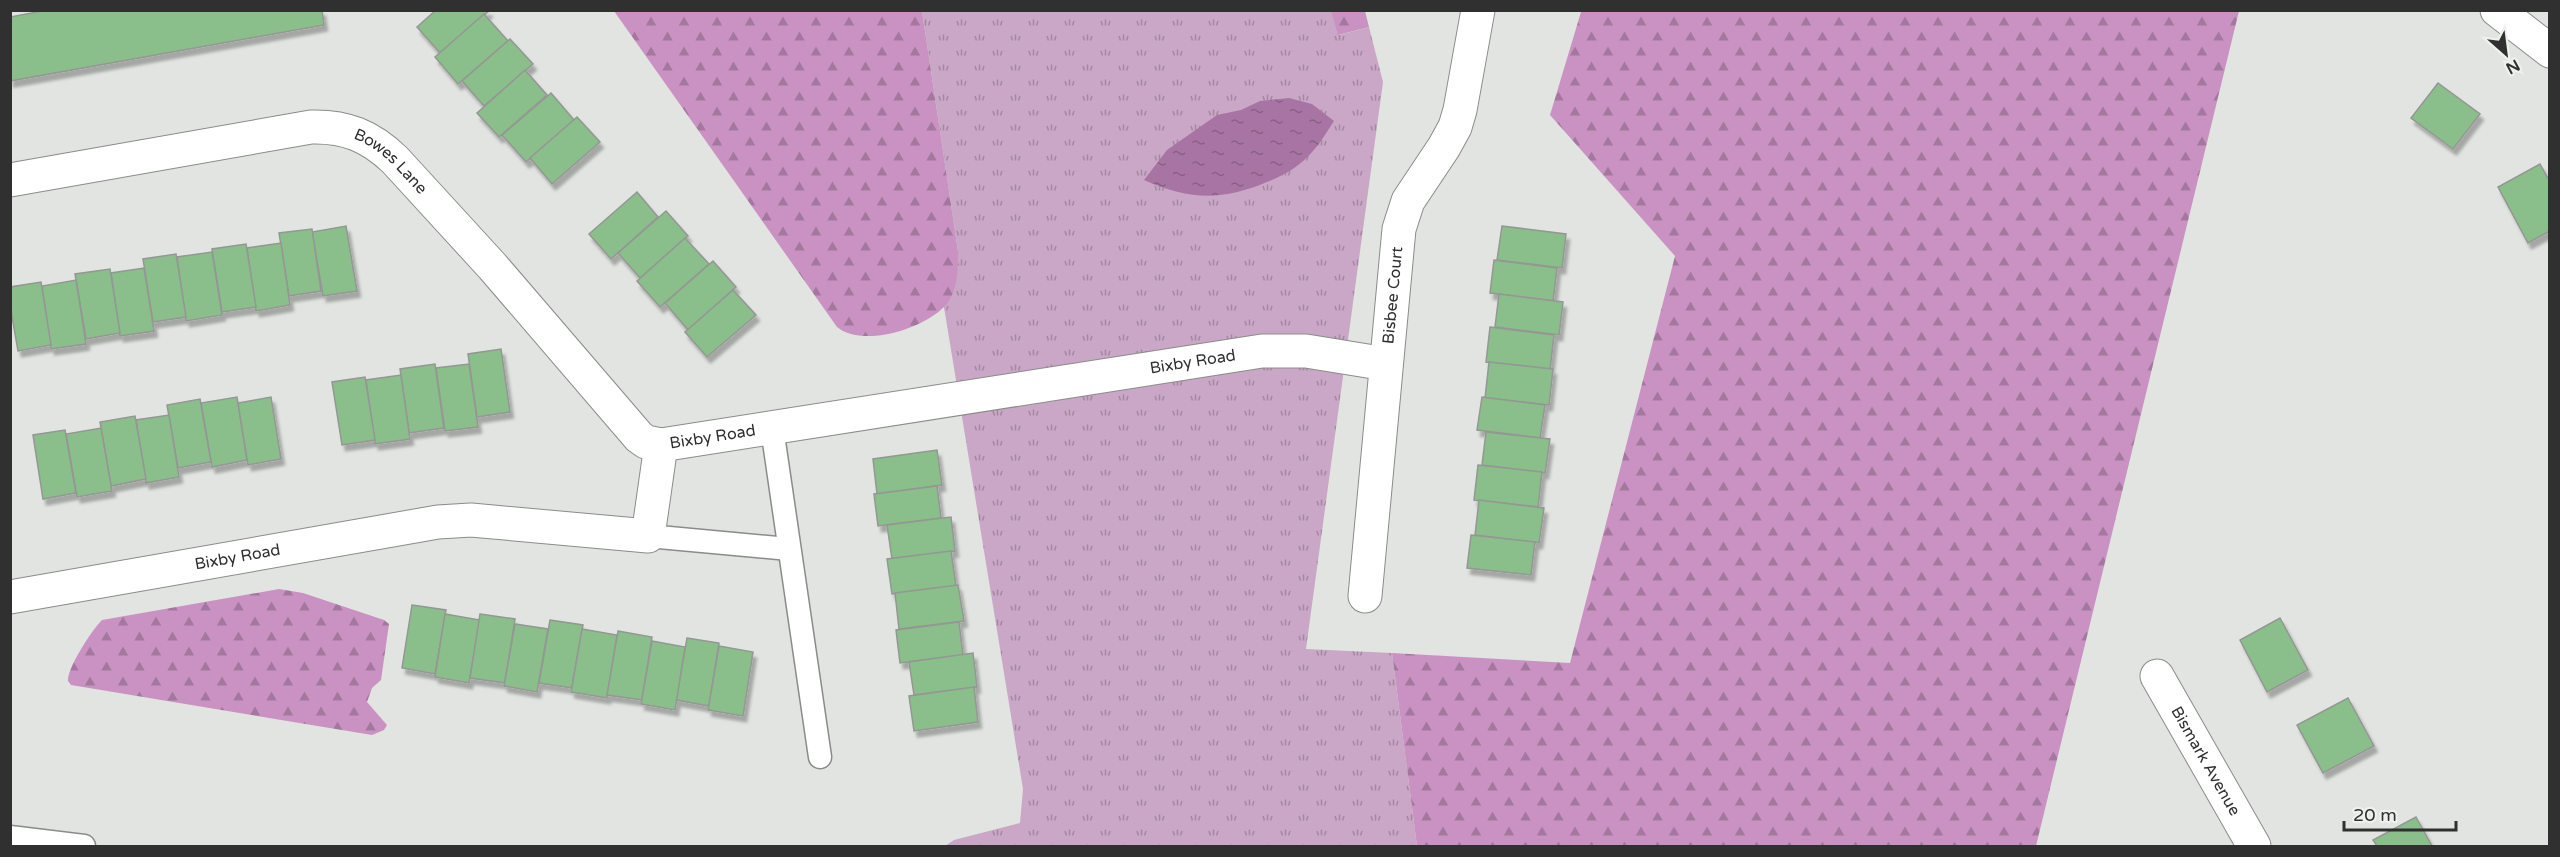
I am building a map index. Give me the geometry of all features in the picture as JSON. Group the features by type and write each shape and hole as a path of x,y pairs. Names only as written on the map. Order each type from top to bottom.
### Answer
{"street":[{"name":"Bisbee Court","path":"1365,596 1399,229 1408,201 1455,127 1478,10"},
{"path":"2497,10 2550,51"},
{"name":"Bowes Lane","path":"10,180 311,127 355,132 381,146 396,160 493,267 639,437 646,442 661,445"},
{"name":"Bixby Road","path":"10,597 438,522 471,519 648,536 661,445 1262,351 1306,351 1386,364"},
{"name":"Bismark Avenue","path":"2157,676 2254,846"}],"lane":[{"path":"772,428 820,757"},
{"path":"648,536 789,549"},
{"path":"10,837 84,846"}],"green space":[{"path":"1331,10 1339,35 1369,27 1383,82 1306,649 1392,653 1417,846 945,846 954,840 1020,823 1023,789 944,307 955,280 958,251 922,11"},
{"path":"1599,10 2239,11 2036,846 1417,846 1392,653 1570,663 1675,256 1550,115 1581,12"},
{"path":"614,11 922,11 958,251 955,288 944,307 907,329 876,336 848,333 837,327"},
{"path":"1331,11 1365,11 1369,27 1338,35"},
{"path":"279,589 303,593 384,620 389,624 381,680 372,688 367,702 387,725 384,730 372,735 71,685 68,681 71,667 102,620"}],"water":[{"path":"1289,98 1312,104 1334,121 1312,152 1286,173 1235,193 1206,196 1160,187 1144,180 1167,150 1217,115 1241,110 1260,101"}],"building":[{"path":"47,10 322,10 324,25 10,81 10,17"},
{"path":"436,10 489,11 440,53 417,27"},
{"path":"484,14 508,41 458,84 435,57"},
{"path":"510,39 533,64 484,106 462,81"},
{"path":"525,70 547,95 499,137 477,113"},
{"path":"2438,83 2480,114 2453,149 2411,118"},
{"path":"551,93 574,120 526,162 502,135"},
{"path":"577,117 600,142 552,184 530,158"},
{"path":"2540,164 2550,182 2550,231 2528,243 2498,187"},
{"path":"637,192 658,217 611,259 589,234"},
{"path":"666,211 688,236 640,278 618,253"},
{"path":"346,226 357,291 323,296 312,232"},
{"path":"1502,226 1566,234 1562,268 1497,260"},
{"path":"312,229 321,291 289,296 279,233"},
{"path":"685,238 709,264 660,307 637,281"},
{"path":"281,243 290,305 256,311 247,248"},
{"path":"246,244 256,307 222,312 212,249"},
{"path":"212,252 222,315 186,321 177,257"},
{"path":"176,254 186,317 153,322 143,259"},
{"path":"1494,260 1557,268 1553,301 1490,293"},
{"path":"713,261 736,287 688,330 665,303"},
{"path":"144,268 154,331 120,336 111,273"},
{"path":"110,269 120,333 86,339 75,274"},
{"path":"76,280 86,344 51,349 42,286"},
{"path":"41,282 51,345 18,351 10,305 10,287"},
{"path":"733,290 756,315 707,357 685,332"},
{"path":"1499,294 1563,302 1559,335 1495,327"},
{"path":"1490,327 1554,335 1550,370 1486,362"},
{"path":"501,349 510,412 477,417 468,354"},
{"path":"1489,362 1553,369 1549,405 1485,398"},
{"path":"435,364 444,428 409,433 400,369"},
{"path":"469,364 478,427 445,431 436,368"},
{"path":"401,375 410,439 375,444 366,380"},
{"path":"365,377 375,440 342,445 332,382"},
{"path":"237,397 247,460 212,467 201,403"},
{"path":"271,397 281,459 248,465 238,403"},
{"path":"1482,397 1545,405 1540,438 1477,430"},
{"path":"200,399 211,462 178,468 167,405"},
{"path":"169,415 179,477 146,483 136,420"},
{"path":"135,416 146,479 111,486 100,422"},
{"path":"101,428 112,491 77,497 66,434"},
{"path":"65,430 76,493 43,499 33,435"},
{"path":"1486,432 1550,439 1545,473 1482,465"},
{"path":"937,450 942,485 877,494 873,459"},
{"path":"1478,465 1542,472 1538,507 1474,500"},
{"path":"937,486 941,518 878,526 874,494"},
{"path":"1479,500 1544,508 1539,543 1475,535"},
{"path":"951,517 955,551 892,559 887,525"},
{"path":"1471,535 1535,542 1531,575 1467,568"},
{"path":"951,551 956,586 892,594 887,559"},
{"path":"958,585 964,621 899,629 895,593"},
{"path":"412,605 446,610 435,674 402,668"},
{"path":"445,614 480,620 469,683 435,677"},
{"path":"480,614 515,619 505,683 470,678"},
{"path":"2280,618 2308,670 2267,692 2240,640"},
{"path":"550,620 583,625 572,688 539,683"},
{"path":"959,622 963,655 900,663 896,630"},
{"path":"515,624 548,629 537,692 504,686"},
{"path":"582,629 617,635 607,698 571,692"},
{"path":"618,631 652,637 642,700 607,695"},
{"path":"687,638 719,643 709,706 676,700"},
{"path":"652,641 685,647 675,710 641,704"},
{"path":"719,646 753,652 743,716 708,710"},
{"path":"973,653 977,687 914,695 909,662"},
{"path":"974,687 978,722 914,731 909,696"},
{"path":"2348,698 2374,746 2323,773 2297,725"},
{"path":"2416,817 2432,846 2377,846 2373,840"}]}
